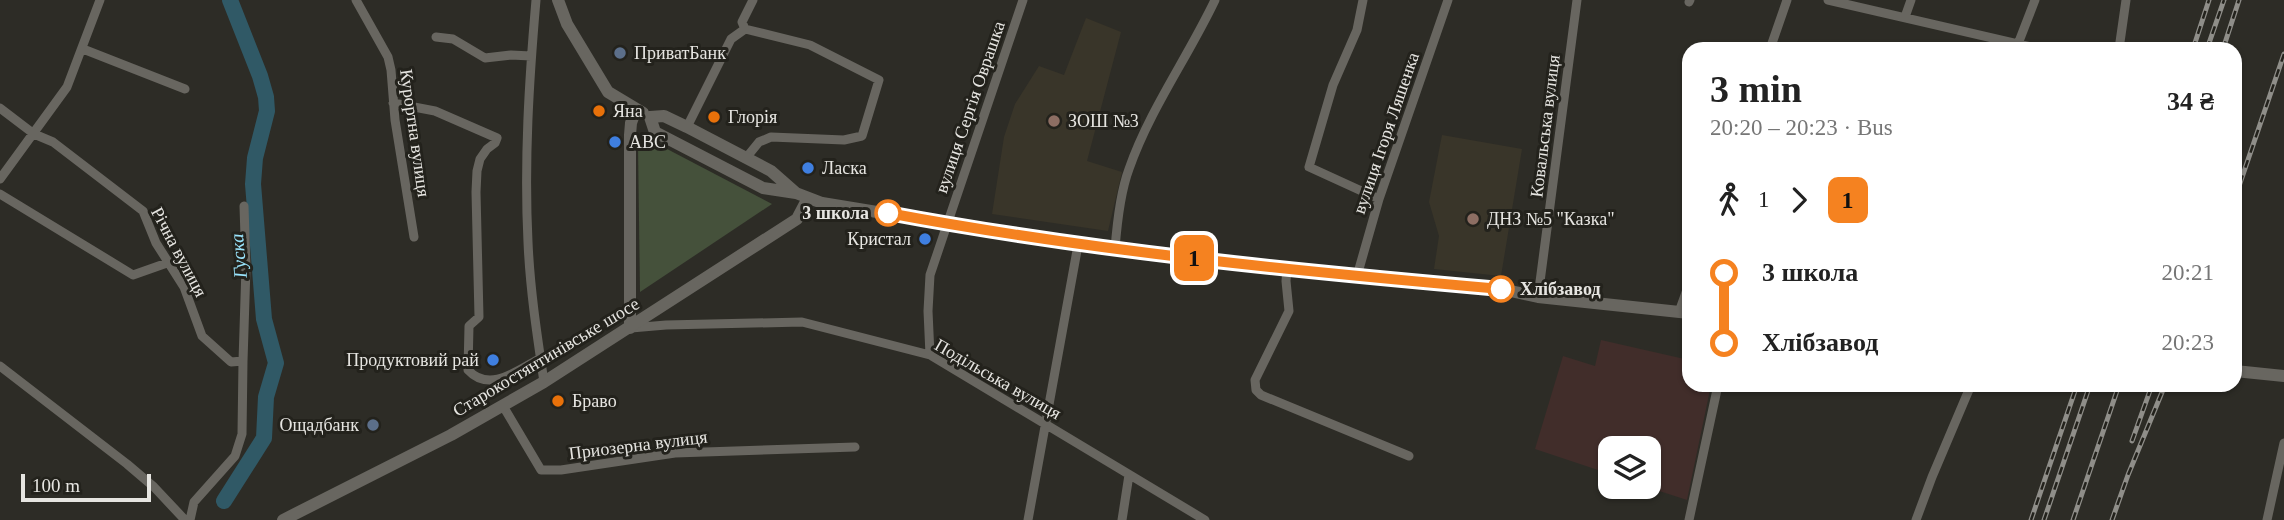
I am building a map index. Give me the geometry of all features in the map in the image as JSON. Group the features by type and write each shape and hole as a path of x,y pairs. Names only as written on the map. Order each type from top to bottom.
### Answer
{"main road":[{"path":"558,0 567,24 607,92 650,117 664,116 771,171 802,196"},
{"path":"629,328 628,168 631,122 636,109"},
{"path":"650,117 655,132 715,164 763,188 822,203 1115,249 1506,290 1538,297 1682,313"},
{"name":"Старокостянтинівське шосе","path":"283,520 428,447 544,382 797,219 802,196"},
{"path":"2242,372 2284,376"}],"street":[{"path":"0,179 67,87 100,0"},
{"name":"Курортна вулиця","path":"356,0 388,57 414,237"},
{"path":"536,0 527,146 528,243 544,382"},
{"path":"745,29 742,22 753,0"},
{"name":"вулиця Сергія Оврашка","path":"930,355 930,275 1023,0"},
{"path":"1363,0 1360,21 1333,85 1309,167 1379,198"},
{"name":"вулиця Ігоря Ляшенка","path":"1357,276 1379,198 1448,0"},
{"name":"Ковальська вулиця","path":"1538,297 1577,0"},
{"path":"1772,42 1787,0"},
{"path":"1828,0 2010,42"},
{"path":"1905,17 1911,0"},
{"path":"2019,42 2035,0"},
{"path":"2120,42 2126,0"},
{"path":"1115,249 1128,171 1148,126 1213,1"},
{"path":"687,127 731,39 745,29 810,45 878,80 862,136 844,140 771,137 759,142 746,158"},
{"path":"436,37 453,39 485,58 531,56"},
{"path":"83,49 185,89"},
{"path":"393,103 435,110 496,138 495,143 480,159 477,171 475,192 479,317 469,327 468,370 477,378 491,381 541,358"},
{"name":"Річна вулиця","path":"0,108 34,134 53,142 143,211 156,243 184,287 202,336 231,362 243,360"},
{"path":"0,194 133,275 167,263"},
{"path":"0,366 127,464 188,520 194,502 235,456 242,434 246,267 244,206"},
{"path":"1028,520 1078,244"},
{"path":"1287,268 1289,311 1255,380 1256,390 1261,395 1409,456"},
{"name":"Подільська вулиця","path":"629,328 802,322 930,355 1205,520"},
{"path":"1689,520 1716,392"},
{"path":"1916,520 1968,392"},
{"name":"Приозерна вулиця","path":"503,406 541,470 676,453 855,447"},
{"path":"2267,520 2284,443"},
{"path":"1122,520 1129,475"}],"shaded area":[{"name":"ЗОШ №3","path":"1086,18 1121,32 1087,161 1122,172 1108,231 992,214 1004,137 1015,104 1039,66 1064,75"},
{"name":"ДНЗ №5 \"Казка\"","path":"1442,135 1522,149 1501,276 1434,269 1439,236 1429,202"},
{"path":"1601,340 1682,358 1682,392 1710,392 1687,500 1661,492 1661,436 1598,436 1598,470 1535,449 1563,356 1595,366"}],"green space":[{"path":"648,139 772,204 640,292 638,145"}],"waterway":[{"name":"Гуска","path":"224,501 264,438 266,397 276,363 264,319 253,184 255,158 267,111 266,97 230,0"}],"railway":[{"path":"2195,42 2209,0"},
{"path":"2209,42 2224,0"},
{"path":"2225,42 2239,0"},
{"path":"2242,177 2284,54"},
{"path":"2031,520 2075,392"},
{"path":"2044,520 2088,392"},
{"path":"2073,520 2117,392"},
{"path":"2132,441 2150,392"},
{"path":"2112,520 2162,392"}],"bus line":[{"name":"1","path":"888,213 1078,244 1357,276 1501,289"}],"place":[{"name":"ПриватБанк","path":"620,53"},
{"name":"Яна","path":"599,111"},
{"name":"Глорія","path":"714,117"},
{"name":"ЗОШ №3","path":"1054,121"},
{"name":"АВС","path":"615,142"},
{"name":"Ласка","path":"808,168"},
{"name":"3 школа","path":"888,213"},
{"name":"ДНЗ №5 \"Казка\"","path":"1473,219"},
{"name":"Кристал","path":"925,239"},
{"name":"Хлібзавод","path":"1501,289"},
{"name":"Продуктовий рай","path":"493,360"},
{"name":"Браво","path":"558,401"},
{"name":"Ощадбанк","path":"373,425"}]}
